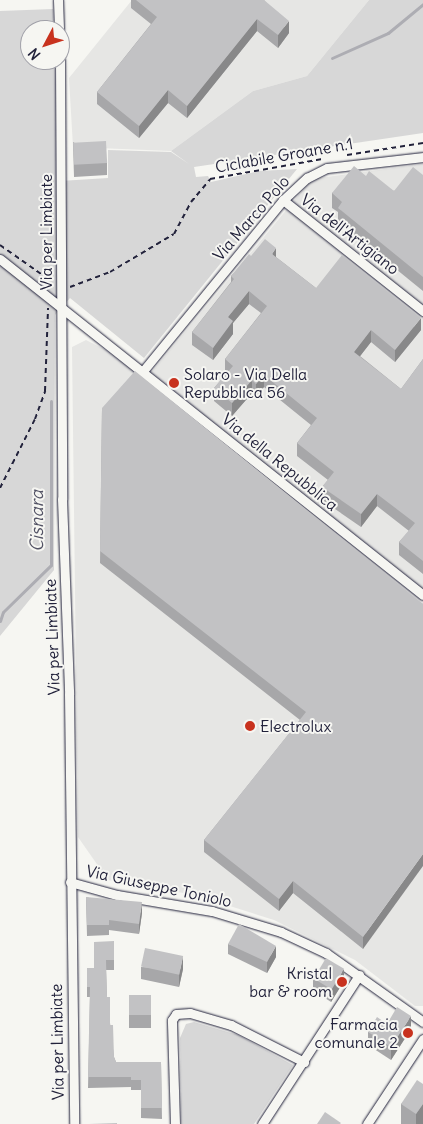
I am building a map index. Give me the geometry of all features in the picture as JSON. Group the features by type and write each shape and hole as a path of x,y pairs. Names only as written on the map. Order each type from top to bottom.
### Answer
{"street":[{"path":"58,0 59,20"},
{"name":"Via per Limbiate","path":"60,70 62,498 69,694 74,1124"},
{"name":"Via Marco Polo","path":"143,371 283,200 307,178 327,168 423,157"},
{"name":"Via dell'Artigiano","path":"283,200 423,311"},
{"name":"Via della Repubblica","path":"0,259 423,595"},
{"name":"Via Giuseppe Toniolo","path":"70,882 105,892 204,909 281,932 326,954 359,975 423,1022"},
{"path":"262,1124 359,975"},
{"path":"174,1124 172,1020 176,1014 190,1013 231,1025 304,1062"},
{"path":"367,1124 423,1039"}],"path":[{"name":"Ciclabile Groane n.1","path":"345,156 423,143"},
{"name":"Ciclabile Groane n.1","path":"62,286 87,282 110,272 174,234 191,202 210,179 326,159"},
{"path":"0,245 51,281 62,286"},
{"path":"0,488 18,455 45,391 51,281"}],"shaded area":[{"path":"132,0 369,0 307,76 253,91 171,151 73,147 69,78"},
{"path":"369,0 423,0 423,133 194,167 196,177 208,176 211,182 259,171 297,169 144,358 70,298 55,315 54,570 0,636 0,11 53,9 54,20 20,20 20,70 55,70 60,181 108,178 108,150 171,152 189,164 171,151 253,91 307,76"},
{"name":"Electrolux","path":"423,164 423,1006 415,1006 355,960 274,920 195,895 108,880 78,837 72,347 86,340 151,373 312,179"},
{"path":"194,1022 238,1035 293,1065 254,1124 181,1124 180,1038 186,1024"}],"building":[{"path":"136,0 264,0 289,21 278,35 257,19 187,106 168,90 139,126 97,92 157,17"},
{"path":"106,141 107,163 74,165 73,143"},
{"path":"354,166 366,176 369,171 394,191 413,167 423,175 423,277 338,208 342,202 332,193"},
{"path":"265,239 276,248 272,254 316,288 342,255 421,318 395,350 371,330 354,352 401,389 423,359 423,561 399,542 415,523 377,494 361,514 322,487 334,472 297,443 317,418 264,375 256,384 252,380 232,403 214,388 233,366 225,359 267,306 249,291 228,317 233,321 213,348 192,332 234,279 231,276 249,254 251,256"},
{"path":"135,371 423,604 423,854 363,937 293,881 279,899 204,840 306,712 100,551 102,408"},
{"path":"86,897 142,902 139,924 109,920 109,925 87,925"},
{"path":"239,924 276,946 267,962 228,944"},
{"path":"114,941 114,960 106,960 107,997 110,997 110,1025 113,1025 114,1057 116,1062 161,1062 162,1108 141,1108 141,1080 131,1080 131,1077 88,1077 90,987 87,987 87,968 94,968 94,942"},
{"path":"145,948 183,956 179,975 141,967"},
{"path":"326,958 344,969 332,989 314,979"},
{"path":"129,995 151,995 151,1015 129,1015"},
{"path":"397,1007 411,1016 391,1047 368,1032 377,1017 387,1024"},
{"path":"417,1080 423,1084 423,1104 416,1114 401,1104"},
{"path":"325,1112 341,1123 317,1124"}],"waterway":[{"name":"Cisnara","path":"332,58 388,33 423,4"},
{"name":"Cisnara","path":"0,621 3,612 51,565 51,401"}],"place":[{"name":"Solaro - Via Della Repubblica 56","path":"174,383"},
{"name":"Electrolux","path":"250,726"},
{"name":"Kristal bar & room","path":"342,982"},
{"name":"Farmacia comunale 2","path":"408,1033"}]}
